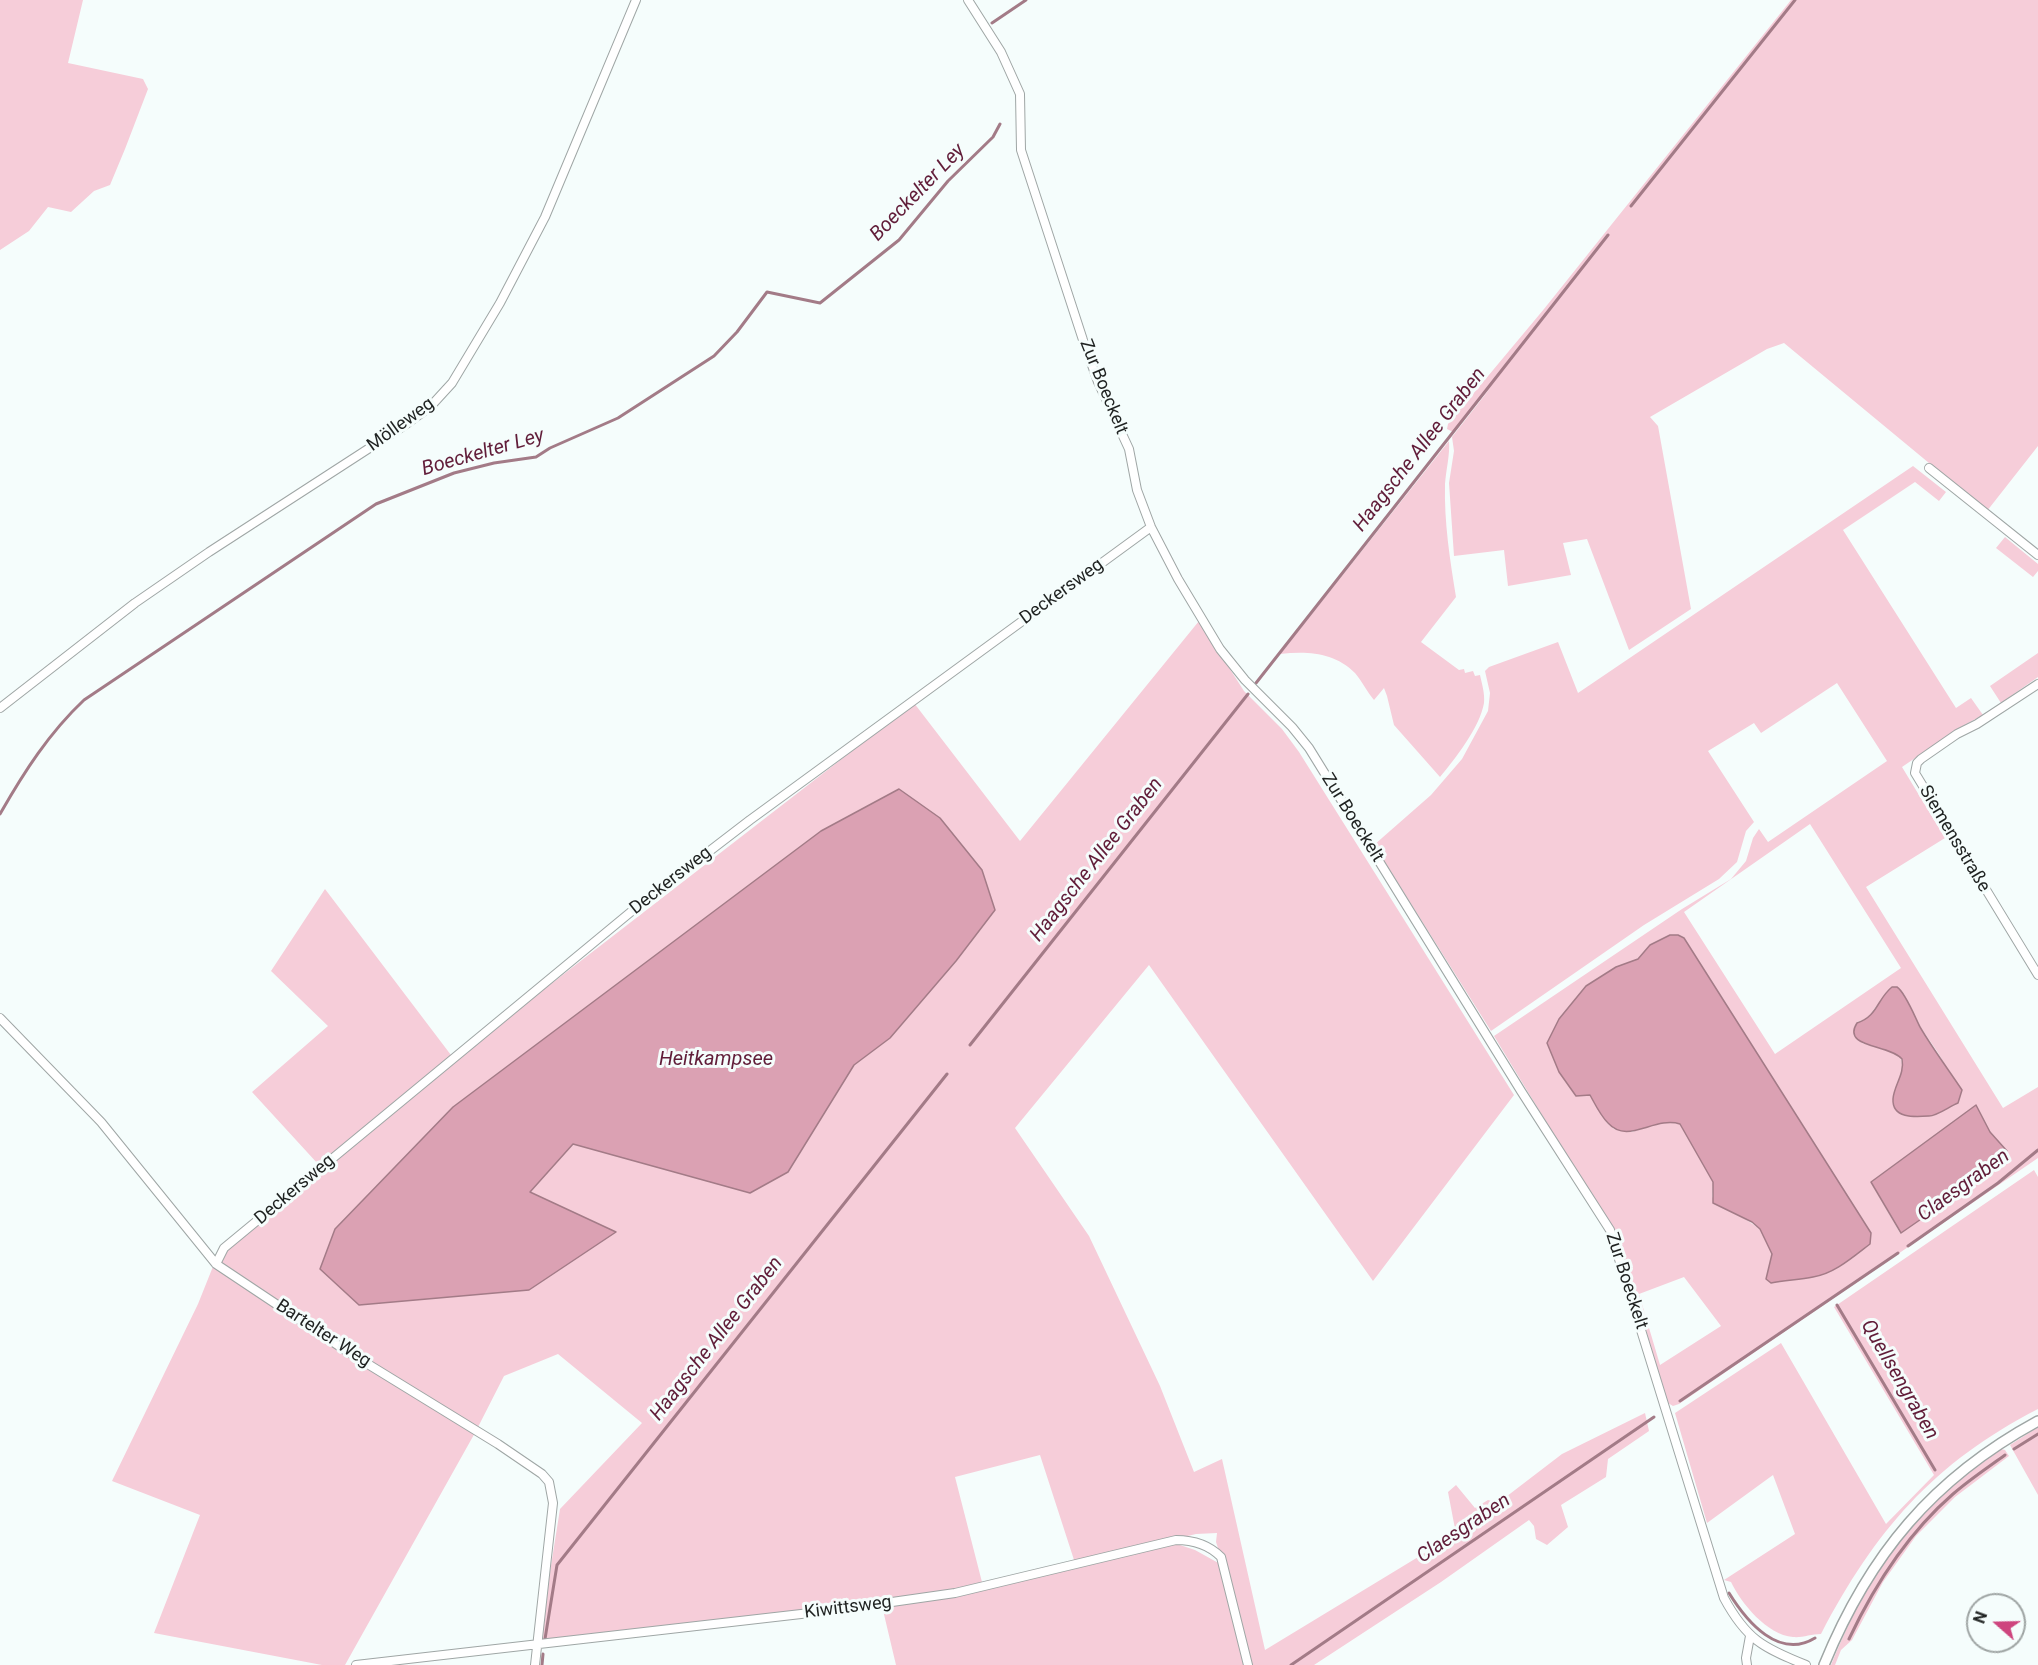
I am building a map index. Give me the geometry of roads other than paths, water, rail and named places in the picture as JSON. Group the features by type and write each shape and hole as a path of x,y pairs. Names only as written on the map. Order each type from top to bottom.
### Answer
{"street":[{"name":"Mölleweg","path":"0,708 135,603 430,407 452,383 500,303 545,217 636,0"},
{"name":"Zur Boeckelt","path":"968,0 1001,52 1020,94 1021,150 1098,382 1129,450 1137,490 1151,527 1179,581 1220,649 1245,680 1292,727 1308,748 1610,1230 1720,1588 1734,1617 1750,1636 1768,1649 1806,1665"},
{"path":"1929,468 2038,555"},
{"name":"Deckersweg","path":"216,1264 224,1248 638,906 759,813 1151,527"},
{"name":"Siemensstraße","path":"2038,684 1921,759 1917,763 1915,773 2038,975"},
{"name":"Bartelter Weg","path":"0,1018 101,1122 216,1264 345,1350 498,1444 542,1474 549,1482 553,1503 535,1665"},
{"path":"1824,1665 1857,1594 1874,1567 1909,1522 1926,1503 1979,1458 2038,1421"},
{"name":"Kiwittsweg","path":"356,1665 836,1610 955,1593 1176,1540 1190,1540 1215,1550 1221,1557 1248,1665"},
{"path":"1747,1665 1750,1636"}],"water":[{"name":"Heitkampsee","path":"899,789 940,818 982,870 995,910 956,961 890,1038 854,1065 788,1172 750,1193 573,1144 530,1192 616,1232 529,1290 359,1305 320,1269 335,1229 453,1107 821,831"},
{"path":"1670,935 1684,938 1871,1233 1870,1244 1828,1272 1808,1278 1771,1283 1766,1279 1772,1254 1760,1229 1752,1222 1713,1203 1713,1182 1680,1124 1661,1124 1633,1131 1616,1129 1603,1117 1590,1095 1576,1096 1559,1072 1547,1043 1559,1019 1586,986 1616,967 1638,959 1650,945"},
{"path":"1892,987 1897,987 1903,994 1920,1027 1962,1090 1958,1103 1932,1116 1905,1115 1896,1110 1893,1099 1902,1070 1902,1059 1896,1054 1869,1045 1855,1037 1854,1031 1857,1023 1873,1012"},
{"path":"1976,1105 1990,1132 2007,1151 2005,1161 1901,1233 1871,1182"}],"waterway":[{"name":"Boeckelter Ley","path":"992,23 1026,0"},
{"name":"Haagsche Allee Graben","path":"1631,206 1795,0"},
{"name":"Boeckelter Ley","path":"0,814 38,754 59,726 84,700 376,504 454,473 494,463 536,457 550,448 618,418 714,356 737,332 767,292 820,303 899,240 948,181 993,137 1000,124"},
{"name":"Haagsche Allee Graben","path":"1256,683 1608,235"},
{"name":"Haagsche Allee Graben","path":"970,1045 1248,694"},
{"name":"Haagsche Allee Graben","path":"545,1639 557,1565 947,1074"},
{"name":"Claesgraben","path":"1908,1246 1998,1183 2038,1150"},
{"name":"Claesgraben","path":"1680,1401 1898,1253"},
{"name":"Quellsengraben","path":"1837,1305 1935,1470"},
{"name":"Claesgraben","path":"1291,1665 1654,1417"},
{"name":"Quellsengraben","path":"2014,1449 2038,1434"},
{"path":"1849,1639 1881,1579 1921,1526 1959,1489 2005,1455"},
{"path":"1729,1593 1745,1615 1765,1635 1789,1644 1802,1644 1815,1638"},
{"name":"Haagsche Allee Graben","path":"542,1665 543,1654"}]}
